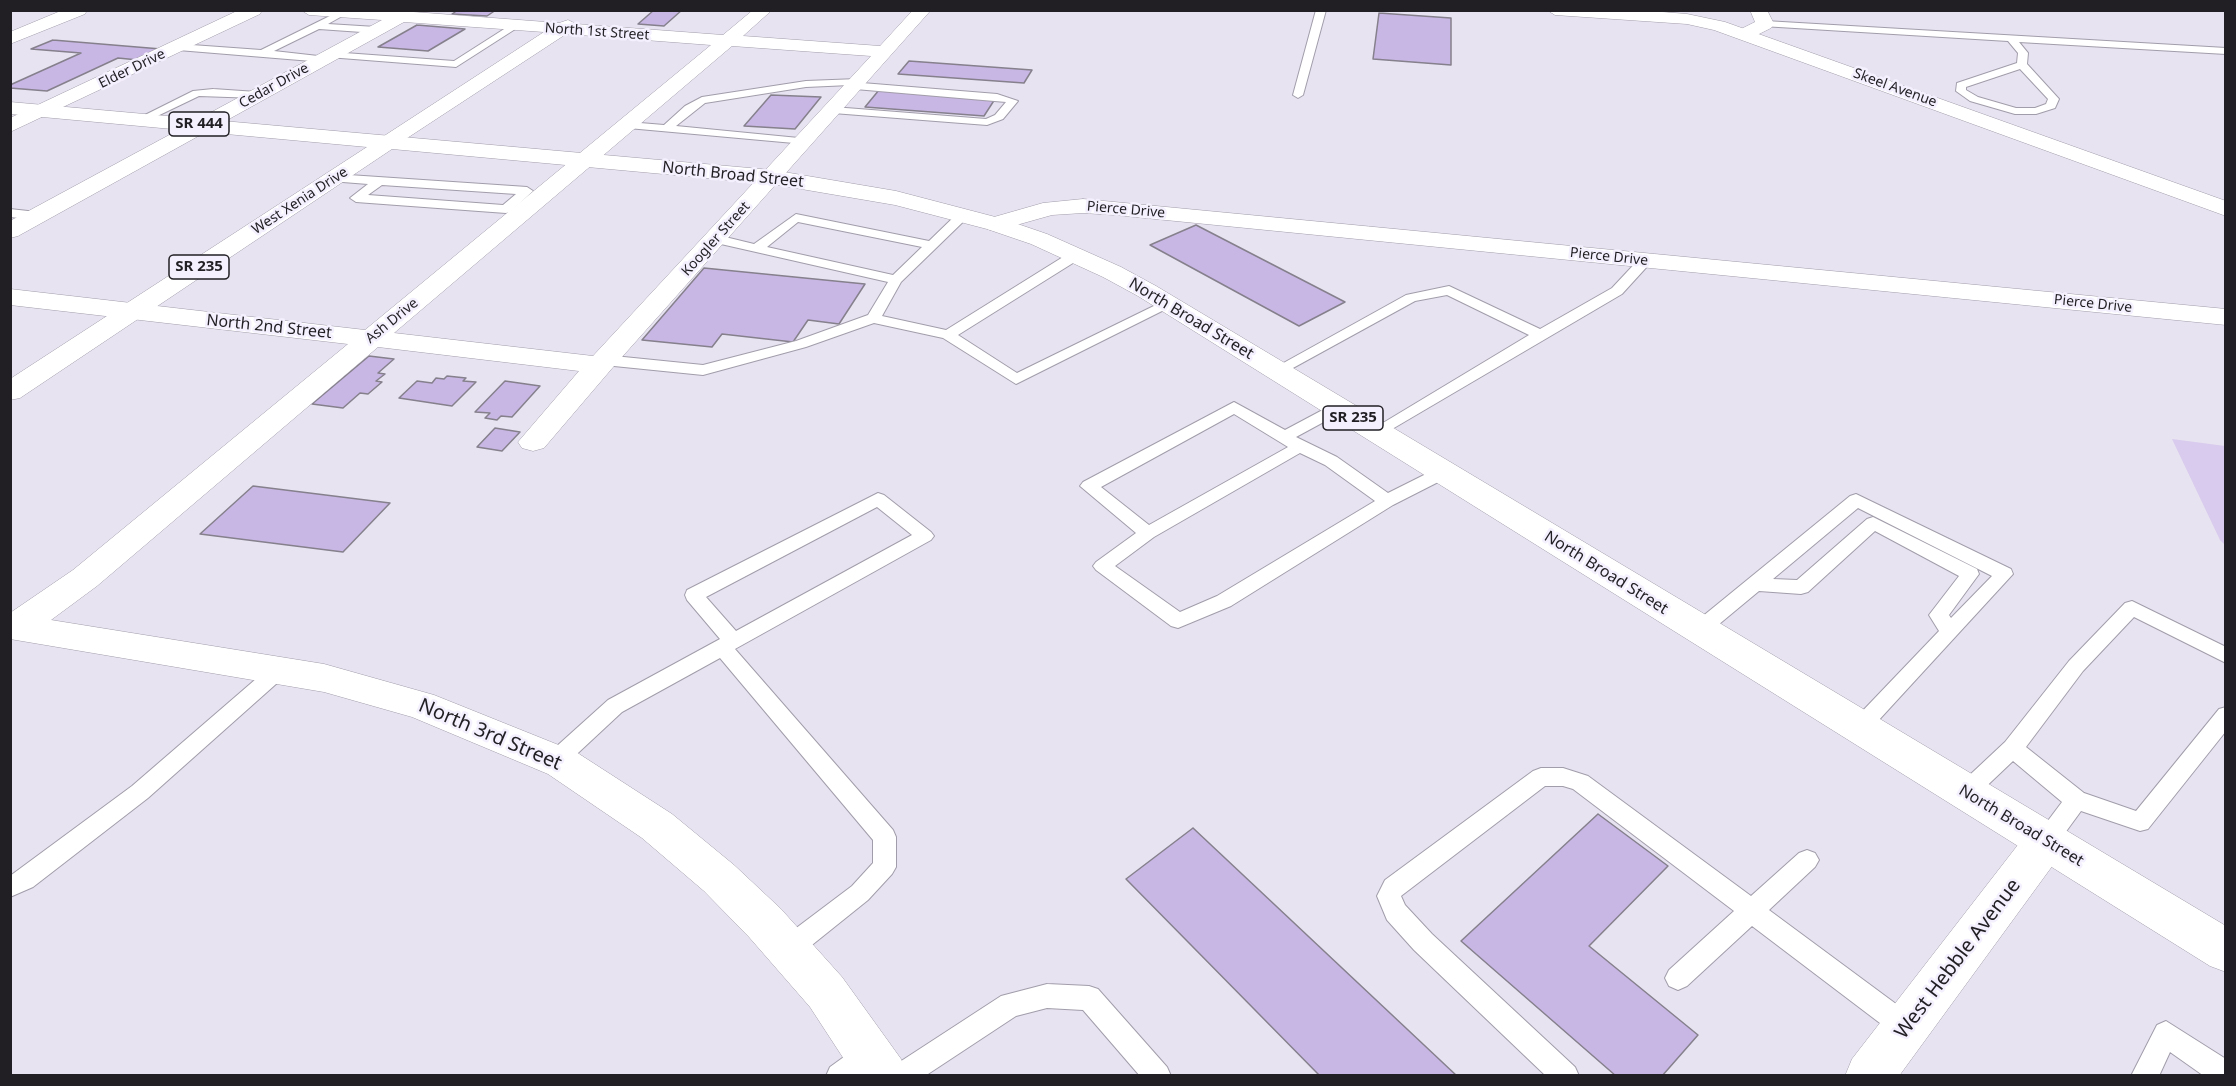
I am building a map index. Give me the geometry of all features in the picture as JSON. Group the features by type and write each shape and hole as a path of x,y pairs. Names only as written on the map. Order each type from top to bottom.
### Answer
{"street":[{"path":"10,39 79,10"},
{"name":"Elder Drive","path":"10,126 254,10"},
{"name":"West Xenia Drive","path":"10,392 590,10"},
{"name":"Ash Drive","path":"14,627 85,578 370,339 537,191 587,160 764,10"},
{"name":"Koogler Street","path":"533,442 602,362 923,10"},
{"name":"Skeel Avenue","path":"1554,10 1687,20 1745,34 2226,209"},
{"name":"North 1st Street","path":"313,18 341,13 407,14 515,26 885,52"},
{"name":"Cedar Drive","path":"10,231 407,14"},
{"path":"1745,34 1762,17"},
{"name":"North Broad Street","path":"10,108 772,177 851,189 995,224 1076,255 1169,304 2226,951"},
{"name":"Pierce Drive","path":"995,224 1051,208 1083,206 2226,317"},
{"name":"North 2nd Street","path":"10,297 370,339 602,362"},
{"name":"North 3rd Street","path":"14,627 324,678 421,705 556,760 657,826 719,878 826,992 864,1068"},
{"name":"West Hebble Avenue","path":"1869,1076 2046,842"}],"lane":[{"path":"1299,95 1321,10"},
{"path":"1762,17 2011,39 2226,51"},
{"path":"263,53 313,18 376,30"},
{"path":"178,46 456,64 515,26"},
{"path":"2011,39 2023,53 2022,64 2054,99 2051,106 2036,111 2014,111 1974,99 1961,91 1961,85 2022,64"},
{"path":"666,129 702,99 807,84 856,84 1013,100 999,117 987,122 832,110"},
{"path":"143,119 197,93 257,95"},
{"path":"628,125 805,141"},
{"path":"334,178 537,191"},
{"path":"380,181 356,198 506,209 537,191"},
{"path":"10,213 38,216"},
{"path":"873,318 896,280 963,215"},
{"path":"757,248 796,218 931,245"},
{"path":"717,238 896,280"},
{"path":"948,335 1076,255"},
{"path":"1376,432 1617,291 1646,260"},
{"path":"1277,371 1412,298 1449,290 1540,335"},
{"path":"602,362 703,370 801,344 873,318 948,335 1016,380 1169,304"},
{"path":"1148,533 1089,486 1234,406 1299,447 1331,461 1387,501"},
{"path":"1285,437 1338,408"},
{"path":"1299,447 1148,533 1102,566 1178,621 1224,602 1387,501 1442,472"},
{"path":"556,760 615,706 727,644 925,536 878,499 694,595 727,644 885,837 884,867 860,893 788,949"},
{"path":"1699,630 1856,500 2004,574 1859,728"},
{"path":"1757,584 1801,587 1873,523 1970,574 1939,615 1949,632"},
{"path":"1966,792 2013,747 2076,666 2132,608 2226,656"},
{"path":"10,887 25,880 140,792 278,671"},
{"path":"2013,747 2076,800 2140,822 2226,715"},
{"path":"1566,1076 1423,942 1395,912 1389,896 1393,887 1541,777 1563,777 1580,782 1906,1027"},
{"path":"2046,842 2076,800"},
{"path":"1678,978 1807,860"},
{"path":"902,1076 1010,1005 1047,996 1089,998 1158,1076"},
{"path":"2144,1076 2166,1034 2226,1075"}],"shaded area":[{"path":"2172,439 2225,446 2225,545 2220,540"}],"building":[{"path":"458,10 496,10 487,16 452,14"},
{"path":"654,10 682,10 664,26 638,24"},
{"path":"1379,13 1451,18 1451,65 1373,59"},
{"path":"417,25 465,29 428,51 378,47"},
{"path":"53,40 161,49 138,60 118,58 47,91 10,88 10,85 81,53 31,49"},
{"path":"909,61 1032,70 1024,83 898,74"},
{"path":"879,90 995,99 984,116 865,107"},
{"path":"771,95 821,97 795,129 744,126"},
{"path":"1196,225 1345,302 1299,326 1150,245"},
{"path":"704,268 865,284 839,324 808,320 793,342 722,334 712,347 642,340"},
{"path":"369,356 394,359 378,373 385,374 376,381 382,382 368,394 360,393 343,408 312,404"},
{"path":"447,376 466,378 463,381 476,382 452,406 399,398 417,381 432,383 436,378 444,379"},
{"path":"505,381 540,386 512,417 501,416 497,420 485,418 490,413 475,412"},
{"path":"495,428 520,432 502,451 477,447"},
{"path":"253,486 390,503 343,552 200,534"},
{"path":"1598,814 1668,866 1589,946 1698,1035 1662,1076 1616,1076 1461,941"},
{"path":"1193,828 1457,1076 1320,1076 1126,879"}]}
